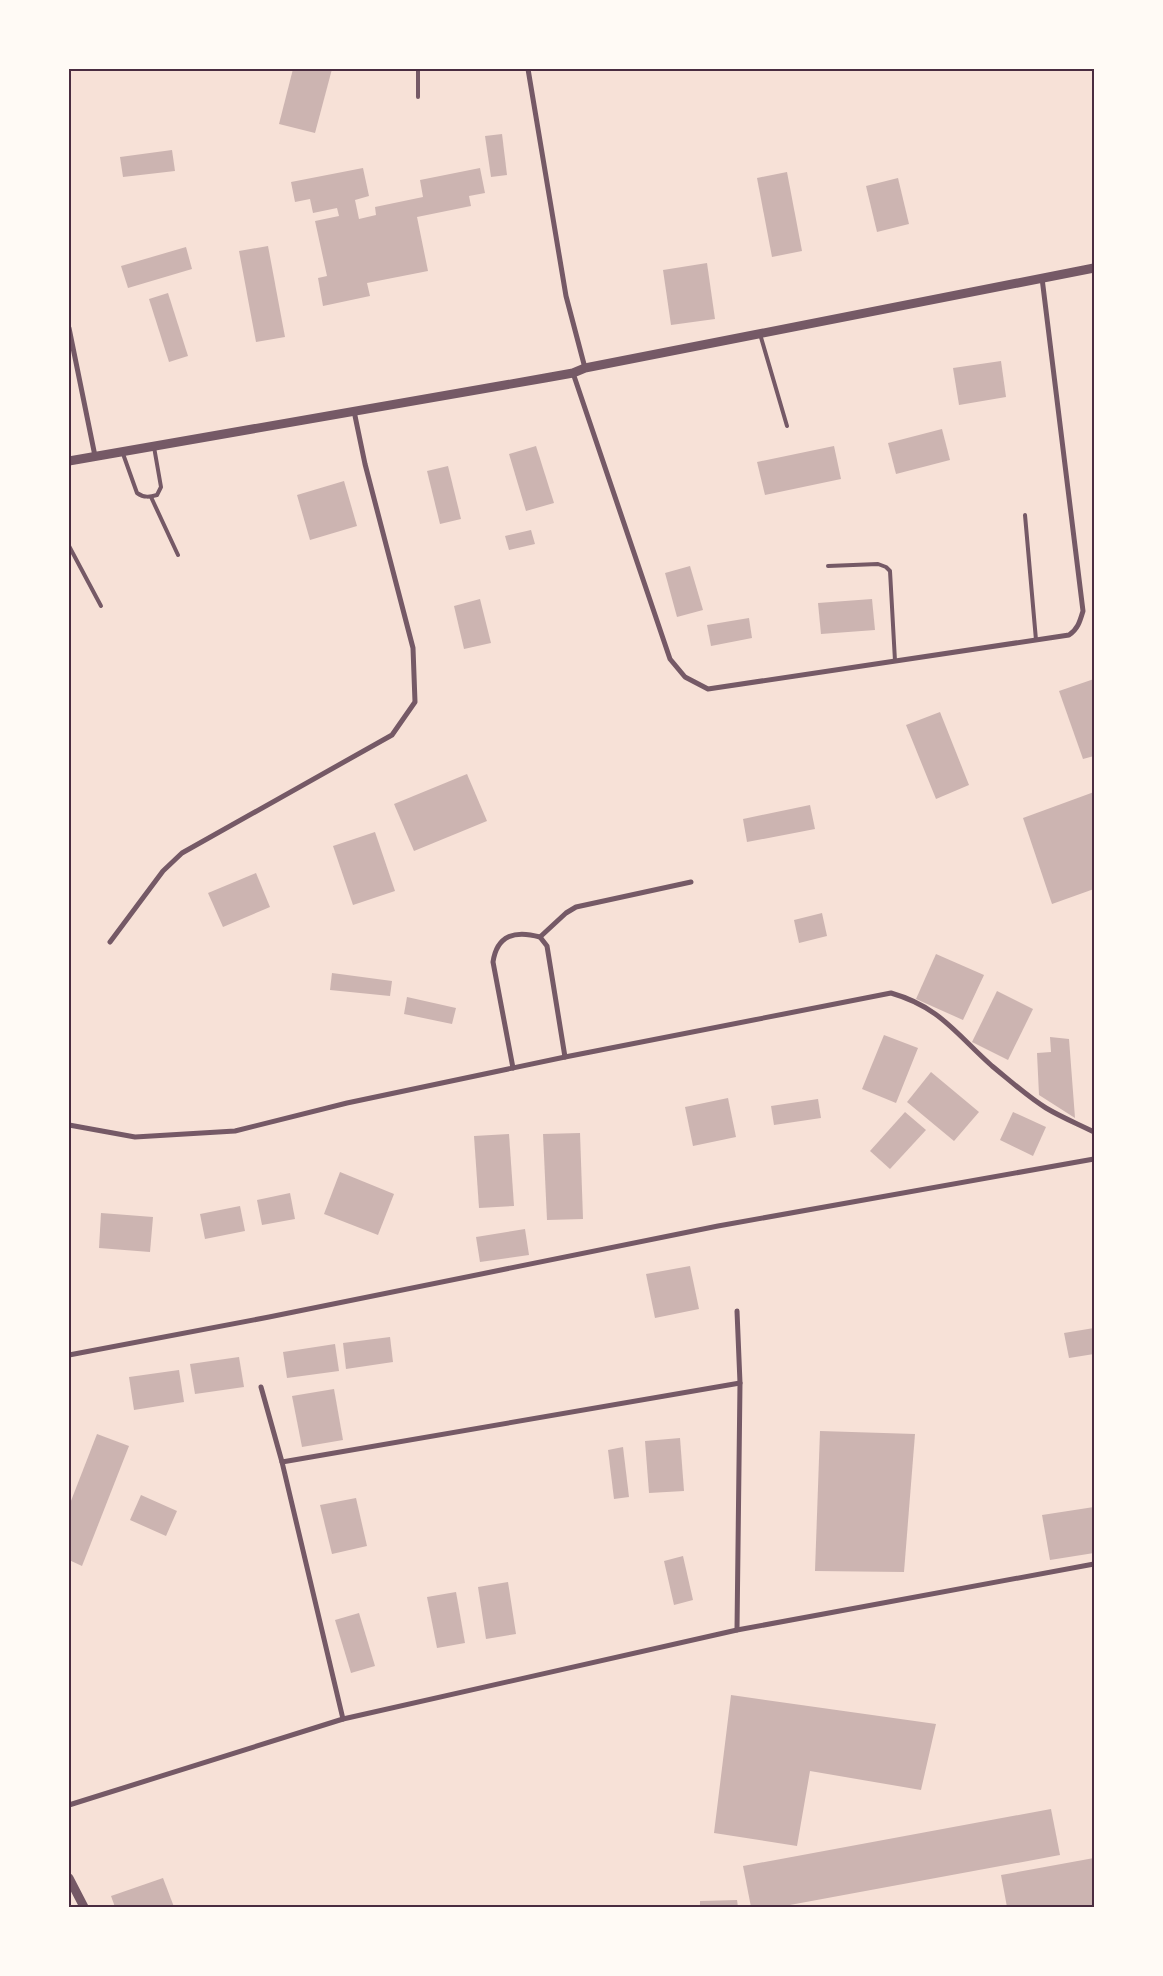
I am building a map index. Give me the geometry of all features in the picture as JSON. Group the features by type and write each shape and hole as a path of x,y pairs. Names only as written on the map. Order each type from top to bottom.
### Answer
{"street":[{"path":"528,69 566,296 585,368"},
{"path":"69,461 572,372 1094,268"},
{"path":"572,372 670,659 685,677 708,689 1068,635 1079,626 1083,611 1042,278"},
{"path":"69,328 95,456"},
{"path":"110,942 163,871 182,853 392,735 415,702 412,648 365,464 354,411"},
{"path":"540,937 566,913 576,907 691,882"},
{"path":"513,1068 493,962 495,950 499,942 518,934 527,933 540,937 546,946 565,1057"},
{"path":"69,1125 135,1137 235,1132 347,1103 565,1057 891,993 912,999 942,1018 992,1066 1046,1108 1094,1132"},
{"path":"69,1355 279,1316 718,1226 1094,1159"},
{"path":"737,1630 740,1383 738,1310"},
{"path":"282,1462 740,1383"},
{"path":"262,1387 282,1462 343,1719"},
{"path":"69,1805 343,1719 737,1630 1094,1564"},
{"path":"69,1878 84,1907"}],"lane":[{"path":"418,69 418,97"},
{"path":"760,334 787,426"},
{"path":"122,451 137,493 151,497 158,495 161,487 153,446"},
{"path":"151,497 178,555"},
{"path":"1025,515 1036,640"},
{"path":"69,546 101,606"},
{"path":"828,566 878,564 890,571 895,662"}],"building":[{"path":"293,69 332,69 315,133 279,124"},
{"path":"502,134 507,175 491,177 485,136"},
{"path":"172,150 175,171 123,177 120,157"},
{"path":"363,168 369,196 355,200 359,219 376,215 375,207 423,197 420,180 480,168 485,193 469,196 471,206 417,217 428,271 367,283 370,296 323,306 318,278 327,276 315,221 339,216 337,208 313,213 310,199 295,202 291,182"},
{"path":"787,172 802,251 772,257 757,178"},
{"path":"898,178 909,224 877,232 866,186"},
{"path":"268,246 285,337 256,342 239,251"},
{"path":"186,247 192,269 128,288 121,266"},
{"path":"707,263 715,319 671,325 663,270"},
{"path":"168,293 188,356 169,362 149,299"},
{"path":"1001,361 1006,397 959,405 953,368"},
{"path":"942,429 950,460 896,474 888,443"},
{"path":"536,446 554,503 526,511 509,454"},
{"path":"834,446 841,479 765,495 757,462"},
{"path":"448,466 461,519 440,524 427,471"},
{"path":"344,481 357,526 310,540 297,495"},
{"path":"531,530 535,544 509,550 505,536"},
{"path":"690,566 703,610 677,617 665,573"},
{"path":"480,599 491,643 464,649 454,606"},
{"path":"872,599 875,630 821,634 818,603"},
{"path":"749,618 752,638 711,646 707,625"},
{"path":"1094,679 1094,756 1083,759 1059,691"},
{"path":"940,712 969,785 936,799 906,725"},
{"path":"467,774 487,821 414,851 394,804"},
{"path":"1094,792 1094,889 1052,904 1023,818"},
{"path":"810,805 815,829 747,842 743,819"},
{"path":"375,832 395,891 353,905 333,846"},
{"path":"256,873 270,907 223,927 208,893"},
{"path":"822,913 827,936 799,943 794,920"},
{"path":"936,954 984,975 963,1020 916,999"},
{"path":"332,973 392,981 390,996 330,990"},
{"path":"997,991 1033,1009 1008,1060 972,1042"},
{"path":"407,997 456,1008 452,1024 404,1014"},
{"path":"884,1035 918,1048 896,1103 862,1089"},
{"path":"1050,1037 1069,1039 1075,1118 1039,1095 1037,1053 1051,1052"},
{"path":"931,1072 979,1112 954,1141 907,1102"},
{"path":"728,1098 736,1137 693,1146 685,1107"},
{"path":"818,1099 821,1118 774,1125 771,1106"},
{"path":"905,1112 926,1130 890,1169 870,1151"},
{"path":"1013,1112 1046,1127 1033,1156 1000,1140"},
{"path":"580,1133 583,1219 547,1220 543,1134"},
{"path":"509,1134 514,1206 479,1208 474,1136"},
{"path":"340,1172 394,1194 378,1235 324,1214"},
{"path":"290,1193 295,1219 262,1225 257,1200"},
{"path":"240,1206 245,1231 205,1239 200,1214"},
{"path":"101,1213 153,1217 150,1252 99,1248"},
{"path":"525,1229 529,1255 480,1262 476,1237"},
{"path":"690,1266 699,1309 655,1318 646,1274"},
{"path":"1094,1328 1094,1354 1069,1358 1064,1333"},
{"path":"390,1337 393,1362 346,1369 343,1343"},
{"path":"335,1344 339,1371 287,1378 283,1352"},
{"path":"239,1357 244,1387 195,1394 190,1364"},
{"path":"179,1370 184,1402 134,1410 129,1377"},
{"path":"334,1389 343,1440 302,1447 292,1396"},
{"path":"820,1431 915,1434 904,1572 815,1571"},
{"path":"97,1434 129,1446 82,1566 69,1560 69,1506"},
{"path":"680,1438 684,1491 649,1493 645,1441"},
{"path":"623,1447 629,1497 614,1499 608,1450"},
{"path":"141,1495 177,1511 166,1536 130,1520"},
{"path":"356,1498 367,1546 332,1554 320,1505"},
{"path":"1094,1507 1094,1553 1050,1560 1042,1515"},
{"path":"683,1556 693,1600 674,1605 664,1561"},
{"path":"508,1582 516,1634 486,1639 478,1587"},
{"path":"456,1592 465,1643 437,1648 427,1597"},
{"path":"359,1613 375,1666 351,1673 335,1620"},
{"path":"731,1695 936,1724 921,1790 810,1771 797,1846 714,1833"},
{"path":"1051,1809 1060,1855 779,1907 751,1907 743,1866"},
{"path":"1094,1858 1094,1907 1007,1907 1001,1875"},
{"path":"163,1878 174,1907 115,1907 111,1896"},
{"path":"737,1900 738,1907 700,1907 700,1901"}]}
